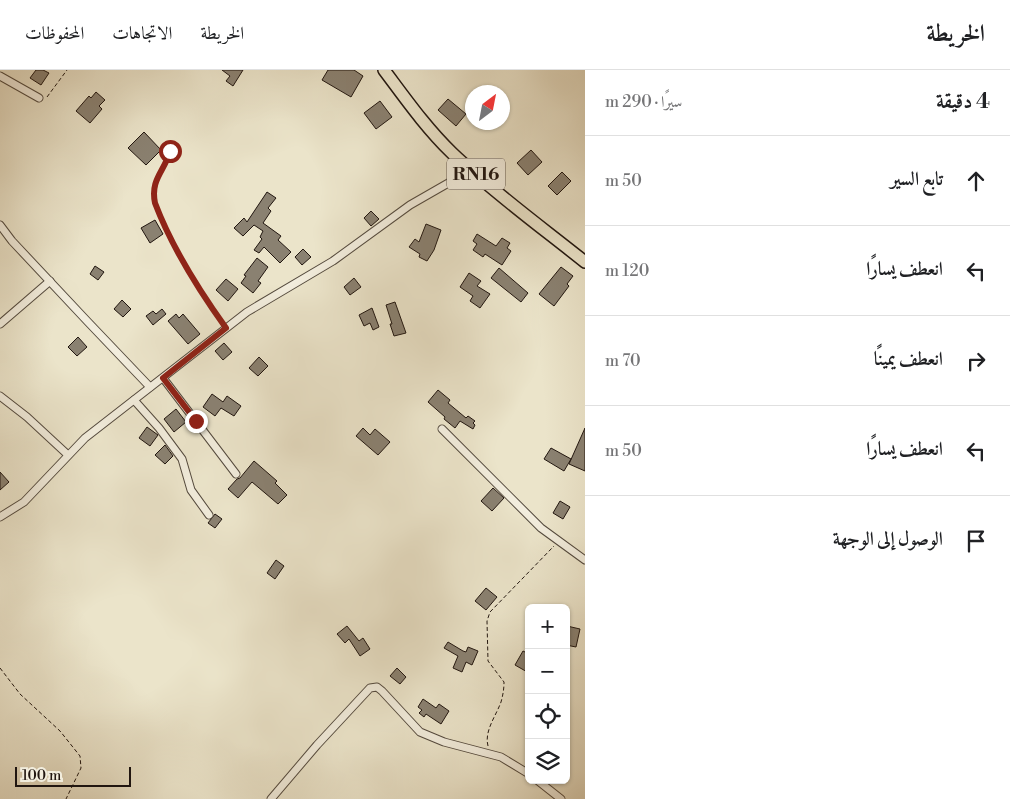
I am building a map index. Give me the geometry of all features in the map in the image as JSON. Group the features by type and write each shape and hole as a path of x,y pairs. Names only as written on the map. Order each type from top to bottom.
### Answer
{"main road":[{"name":"RN16","path":"384,70 432,131 471,170 585,262"}],"street":[{"path":"0,76 39,98"},
{"path":"0,518 24,502 86,438 226,328 263,302 333,261 410,205 471,170"},
{"path":"0,225 150,387"},
{"path":"0,324 50,281"},
{"path":"163,378 236,474"},
{"path":"0,396 27,417 68,455"},
{"path":"134,400 178,453 186,468 191,490 209,515"},
{"path":"442,429 541,528 585,560"},
{"path":"270,799 370,688 377,687 382,690 420,732 444,742 495,755 515,764 525,771"},
{"path":"542,784 561,799"}],"path":[{"path":"39,98 48,96 67,70"},
{"path":"166,141 170,151 156,179 153,194 155,203 179,255 199,290 226,328"},
{"path":"495,755 488,746 487,740 501,702 504,682 488,661 487,620 490,612 558,542"},
{"path":"0,668 20,694 60,731 80,756 81,768 66,799"}],"building":[{"path":"36,70 43,70 49,73 41,85 30,78"},
{"path":"222,70 243,70 233,86 226,81 230,76"},
{"path":"328,70 354,70 363,76 351,97 322,80"},
{"path":"96,92 105,100 99,106 102,109 90,123 76,111 89,96 91,98"},
{"path":"448,99 465,115 456,126 438,110"},
{"path":"380,101 392,117 376,129 364,113"},
{"path":"144,132 161,150 146,165 128,148"},
{"path":"531,150 542,162 528,175 517,163"},
{"path":"562,172 571,181 557,195 548,186"},
{"path":"267,192 276,198 268,208 271,211 263,223 281,236 278,240 291,252 280,263 264,247 259,253 254,250 262,239 260,237 263,231 254,225 243,236 234,228 244,218 247,222"},
{"path":"371,211 379,219 371,226 364,218"},
{"path":"155,220 163,234 150,243 141,228"},
{"path":"426,224 441,230 434,250 427,261 419,257 420,254 409,247 415,239 419,242"},
{"path":"477,234 496,246 502,238 510,243 507,248 511,251 502,265 485,254 483,257 473,250 477,244 473,241"},
{"path":"303,249 311,257 302,265 295,257"},
{"path":"257,258 268,267 258,281 261,283 253,293 241,283 246,276 244,275"},
{"path":"95,266 104,272 98,280 90,274"},
{"path":"561,267 573,276 567,284 569,286 554,306 539,294"},
{"path":"499,268 528,293 521,302 491,278"},
{"path":"469,273 481,281 477,286 490,294 480,308 470,301 473,296 460,287"},
{"path":"354,278 361,287 350,295 344,287"},
{"path":"226,279 238,289 228,301 216,290"},
{"path":"122,300 131,309 123,317 114,309"},
{"path":"395,302 406,333 394,336 386,305"},
{"path":"372,308 379,327 373,330 370,323 364,326 359,315"},
{"path":"162,309 166,314 153,325 146,316 153,311 156,314"},
{"path":"176,314 179,318 183,314 200,334 188,344 168,321"},
{"path":"78,337 87,347 77,356 68,347"},
{"path":"224,343 232,352 223,360 215,351"},
{"path":"259,357 268,366 258,376 249,368"},
{"path":"438,390 450,400 448,403 466,418 468,416 475,421 473,429 460,421 455,428 428,402"},
{"path":"212,394 223,402 227,396 241,406 234,416 221,408 215,416 203,407"},
{"path":"176,409 186,422 174,432 164,419"},
{"path":"147,427 158,435 150,446 139,438"},
{"path":"363,428 370,435 375,429 390,442 378,455 356,436"},
{"path":"585,428 585,471 569,464"},
{"path":"165,445 173,456 165,464 155,455"},
{"path":"551,448 571,459 564,471 544,459"},
{"path":"254,461 277,481 275,483 287,495 278,504 252,482 238,498 228,489"},
{"path":"0,472 9,482 0,490"},
{"path":"493,488 504,498 492,511 481,501"},
{"path":"560,501 570,507 563,519 553,513"},
{"path":"215,514 222,519 215,528 208,523"},
{"path":"276,560 284,566 275,579 267,573"},
{"path":"486,588 497,597 486,610 475,601"},
{"path":"347,626 359,641 363,638 370,649 360,656 349,639 345,643 337,634"},
{"path":"570,627 580,629 576,647 570,646"},
{"path":"448,642 466,652 468,647 478,651 472,665 466,662 462,672 453,668 458,656 444,648"},
{"path":"523,651 525,652 525,671 515,665"},
{"path":"397,668 406,677 400,684 390,676"},
{"path":"423,699 436,708 439,704 449,711 441,724 426,714 424,717 419,713 422,710 418,707"}],"route":[{"path":"170,151 156,179 153,194 155,203 179,255 199,290 226,328 163,378 196,421"}]}
